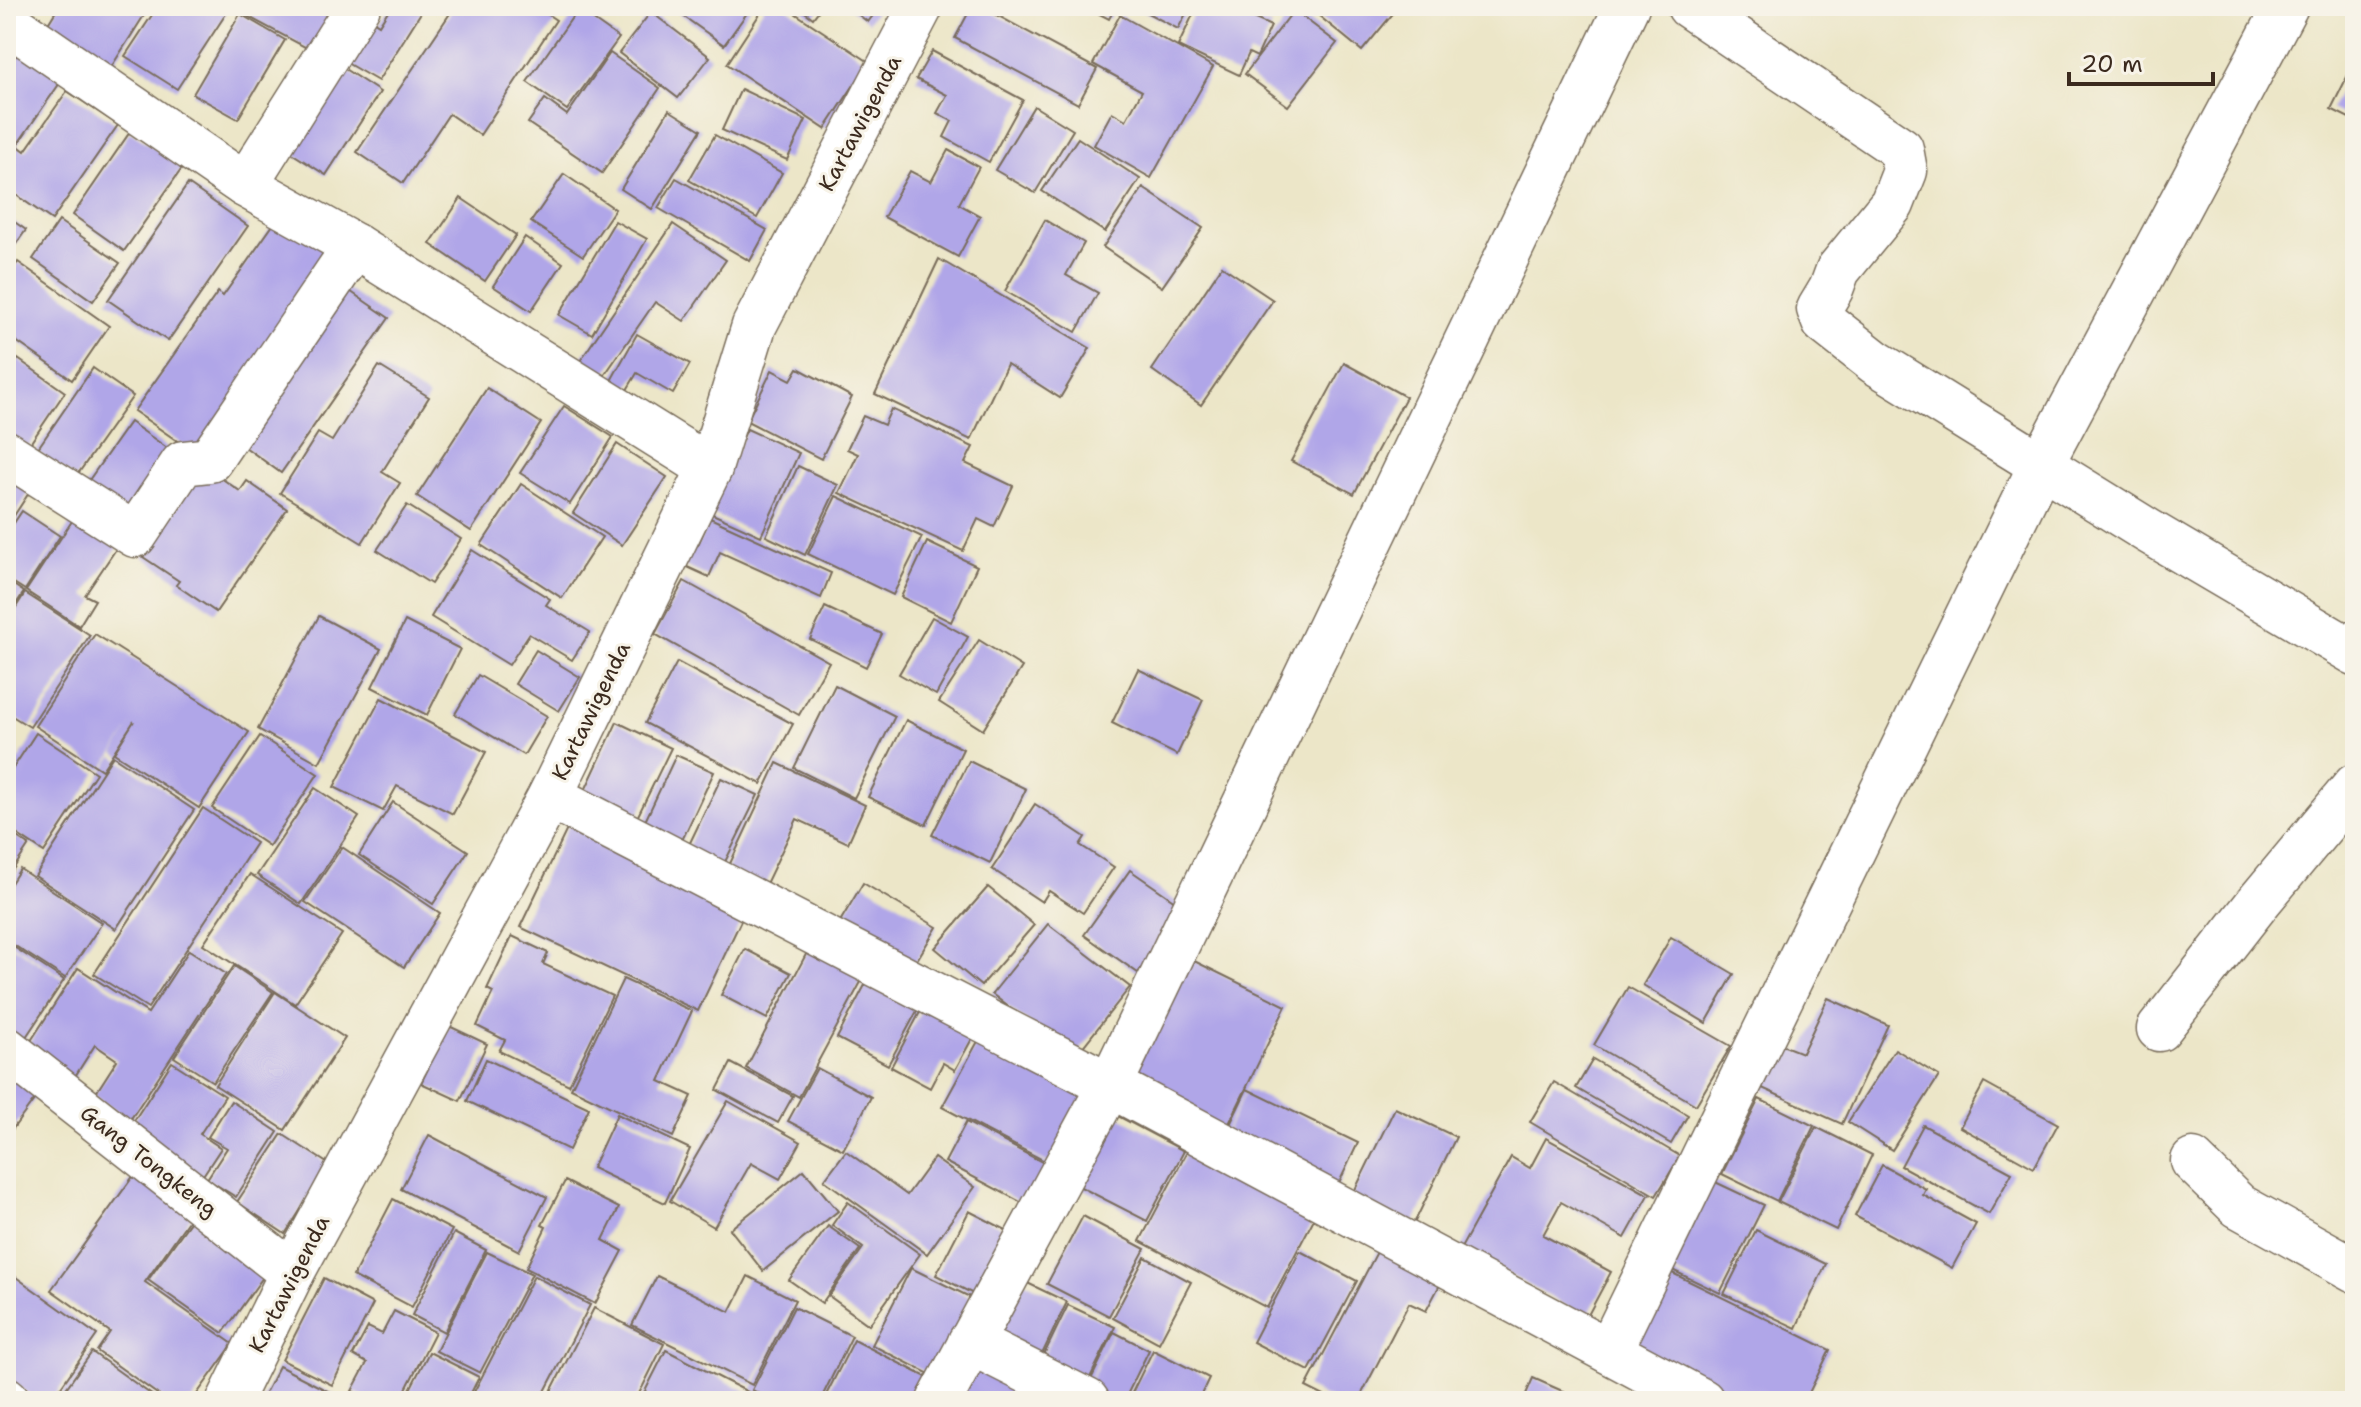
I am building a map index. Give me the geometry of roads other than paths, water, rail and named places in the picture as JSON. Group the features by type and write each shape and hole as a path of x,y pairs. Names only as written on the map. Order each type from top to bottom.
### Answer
{"street":[{"path":"245,185 358,6"},
{"name":"Kartawigenda","path":"229,1401 292,1273 550,796 710,468 754,326 921,6"},
{"path":"939,1401 1110,1085 1627,6"},
{"path":"1689,6 1901,149 1905,171 1892,204 1838,270 1819,309 1824,322 1875,362 2355,653"},
{"path":"1609,1351 2041,465 2286,6"},
{"path":"6,21 245,185 355,246 710,468"},
{"path":"6,453 135,535 183,463 210,460 355,246"},
{"path":"2159,1029 2355,786"},
{"path":"550,796 1110,1085 1702,1401"},
{"name":"Gang Tongkeng","path":"6,1049 292,1273"},
{"path":"2193,1161 2239,1206 2355,1270"},
{"path":"970,1342 1087,1401"}]}
